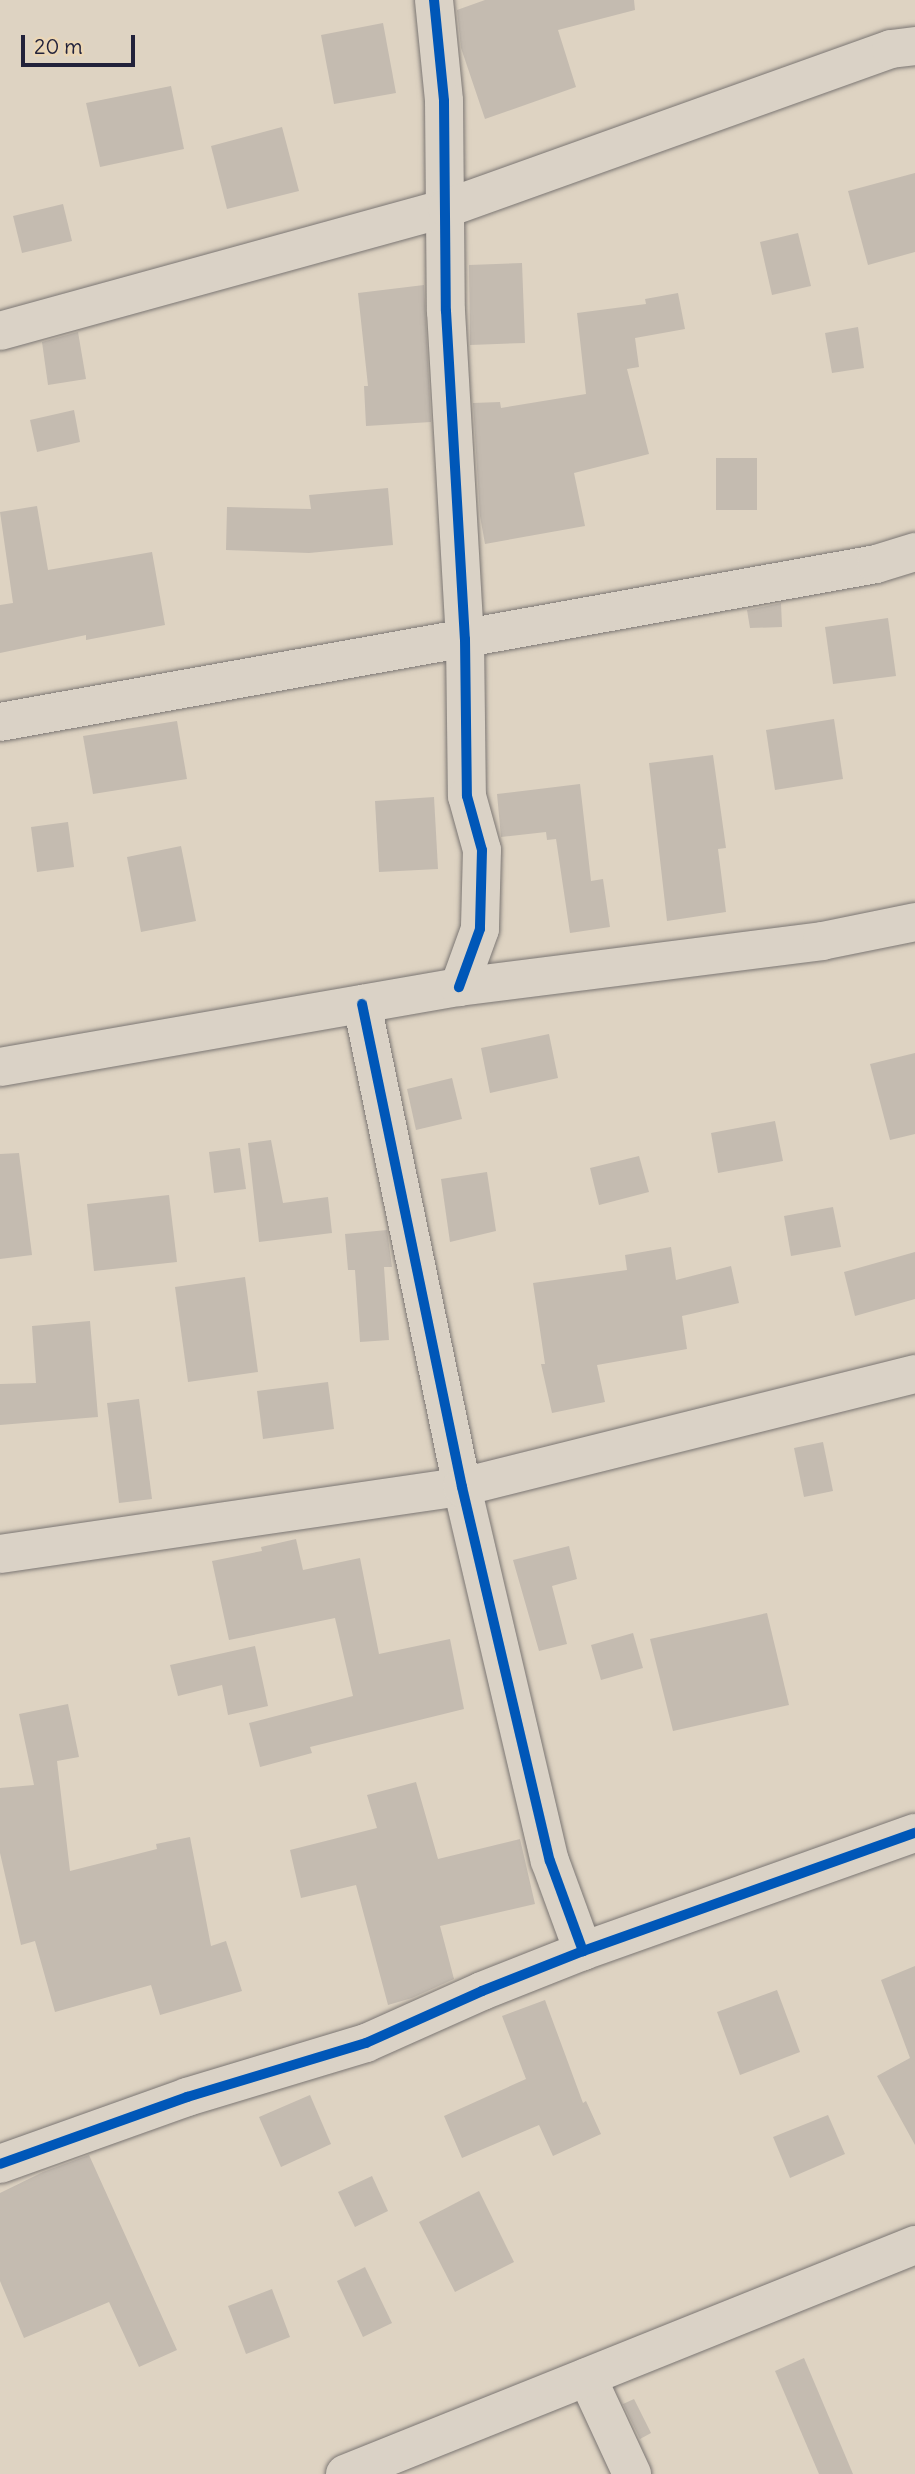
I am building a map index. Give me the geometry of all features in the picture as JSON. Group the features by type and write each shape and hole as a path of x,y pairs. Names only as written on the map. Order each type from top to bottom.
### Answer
{"street":[{"path":"434,0 444,101 446,311 465,639 467,796 482,850 480,929 459,987"},
{"path":"0,331 447,208 891,49 915,46"},
{"path":"0,722 863,567 915,552"},
{"path":"0,1066 459,987 822,941 915,922"},
{"path":"362,1004 462,1487 550,1861 583,1951"},
{"path":"0,1555 462,1487 915,1374"},
{"path":"0,2164 187,2097 366,2043 482,1991 583,1951 915,1833"},
{"path":"345,2474 915,2245"},
{"path":"587,2377 632,2474"}],"building":[{"path":"485,0 634,0 635,10 558,30 576,87 485,119 461,48 457,10"},
{"path":"383,23 396,93 334,104 321,35"},
{"path":"171,86 184,149 100,167 86,103"},
{"path":"282,127 299,191 227,209 211,146"},
{"path":"915,173 915,252 868,265 848,191"},
{"path":"63,204 72,241 22,253 13,216"},
{"path":"798,233 811,286 772,295 760,242"},
{"path":"522,263 525,343 470,345 469,265"},
{"path":"424,285 431,422 366,426 364,386 368,386 358,293"},
{"path":"678,293 685,329 635,338 639,367 627,369 649,454 574,473 585,526 485,544 480,516 473,403 500,402 501,408 586,394 577,313 646,304 645,299"},
{"path":"858,327 864,368 832,373 825,333"},
{"path":"78,332 86,379 48,385 42,342"},
{"path":"74,410 80,442 37,452 30,420"},
{"path":"716,458 757,458 757,510 716,510"},
{"path":"388,488 393,545 309,553 226,550 227,507 311,509 309,495"},
{"path":"37,506 48,570 152,552 165,625 86,640 86,635 0,653 0,605 13,603 0,512"},
{"path":"781,603 782,627 750,628 747,610"},
{"path":"888,618 896,676 833,684 825,627"},
{"path":"834,719 843,779 775,790 766,730"},
{"path":"177,721 187,779 93,794 83,736"},
{"path":"713,755 726,848 718,849 726,912 667,921 649,763"},
{"path":"580,784 591,881 603,879 610,927 570,933 556,839 547,840 546,832 501,837 497,794"},
{"path":"434,797 438,869 379,872 375,801"},
{"path":"68,822 74,867 37,872 31,827"},
{"path":"181,846 196,921 141,932 127,857"},
{"path":"549,1034 558,1078 490,1093 481,1048"},
{"path":"915,1053 915,1134 890,1140 870,1064"},
{"path":"452,1078 462,1119 416,1130 407,1089"},
{"path":"775,1121 783,1161 718,1173 711,1133"},
{"path":"271,1140 283,1203 328,1197 332,1233 259,1242 248,1143"},
{"path":"240,1148 246,1189 214,1193 209,1152"},
{"path":"19,1153 32,1255 0,1259 0,1154"},
{"path":"639,1156 649,1192 599,1205 590,1168"},
{"path":"487,1172 496,1231 450,1242 441,1179"},
{"path":"169,1195 177,1262 94,1271 87,1204"},
{"path":"833,1207 841,1247 791,1256 784,1216"},
{"path":"387,1230 392,1267 384,1267 389,1340 360,1342 355,1270 348,1270 345,1234"},
{"path":"671,1247 676,1280 731,1266 739,1303 682,1316 687,1349 597,1365 605,1402 552,1413 541,1364 545,1364 533,1283 627,1270 625,1255"},
{"path":"915,1252 915,1299 855,1316 844,1272"},
{"path":"245,1277 258,1372 188,1382 175,1287"},
{"path":"90,1321 98,1417 0,1425 0,1384 36,1383 32,1326"},
{"path":"328,1382 334,1429 263,1439 257,1391"},
{"path":"139,1399 152,1499 119,1503 107,1403"},
{"path":"823,1442 833,1491 804,1497 794,1448"},
{"path":"296,1539 303,1570 360,1558 379,1654 450,1639 464,1709 310,1747 312,1753 260,1767 249,1723 353,1696 335,1618 229,1640 212,1561 262,1551 261,1547"},
{"path":"569,1546 577,1579 552,1586 567,1644 539,1651 513,1560"},
{"path":"767,1613 789,1705 673,1731 650,1639"},
{"path":"633,1633 643,1668 601,1680 591,1645"},
{"path":"255,1646 268,1706 228,1715 222,1685 178,1696 170,1665"},
{"path":"68,1704 79,1757 57,1761 70,1871 157,1849 156,1844 190,1837 211,1946 226,1941 242,1991 160,2015 151,1985 55,2012 35,1941 21,1945 0,1853 0,1788 34,1785 19,1714"},
{"path":"416,1782 438,1859 520,1839 535,1904 440,1926 454,1979 412,1998 388,2005 356,1885 301,1898 290,1850 377,1828 367,1795"},
{"path":"915,1966 915,2145 877,2076 910,2058 881,1980"},
{"path":"777,1990 800,2052 740,2075 717,2012"},
{"path":"545,2000 583,2103 586,2101 601,2134 553,2156 539,2125 462,2158 444,2116 526,2079 502,2016"},
{"path":"310,2095 331,2144 281,2167 259,2117"},
{"path":"828,2115 845,2154 790,2178 773,2137"},
{"path":"89,2155 177,2350 139,2367 109,2302 24,2338 0,2281 0,2193 43,2172"},
{"path":"372,2176 388,2211 355,2227 338,2192"},
{"path":"479,2191 514,2262 455,2292 419,2222"},
{"path":"365,2267 392,2323 363,2337 337,2281"},
{"path":"272,2289 290,2337 246,2354 228,2306"},
{"path":"804,2358 853,2474 819,2474 775,2371"},
{"path":"634,2399 651,2433 640,2439 623,2404"}],"cycle path":[{"path":"434,0 444,101 446,311 465,639 467,796 482,850 480,929 459,987"},
{"path":"362,1004 462,1487 550,1861 583,1951"},
{"path":"0,2164 187,2097 366,2043 482,1991 583,1951 915,1833"}]}
